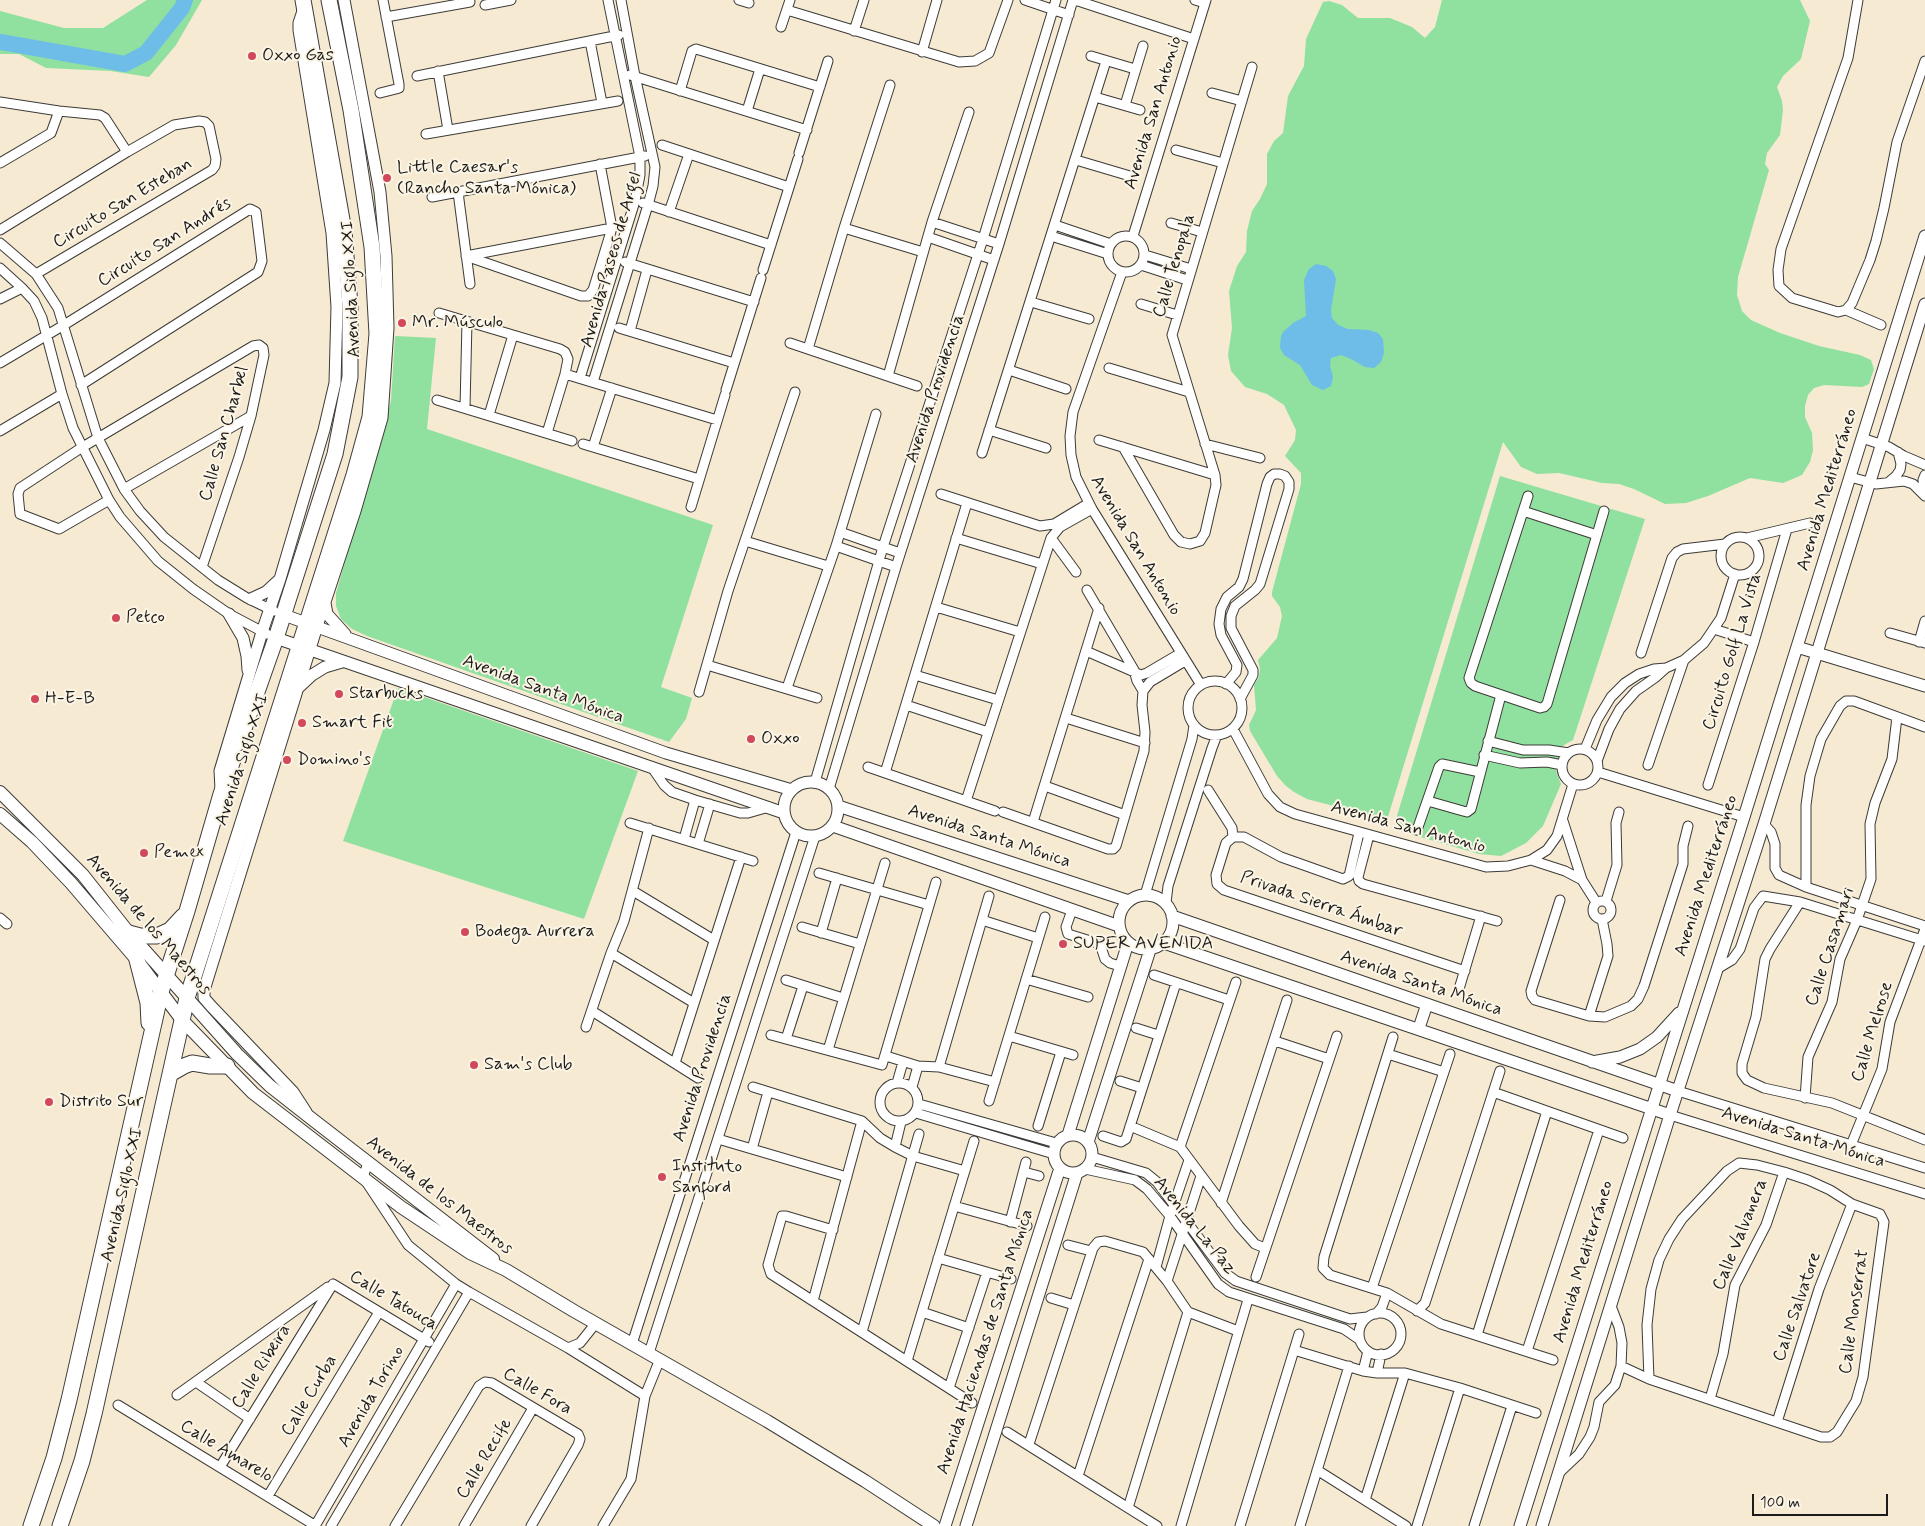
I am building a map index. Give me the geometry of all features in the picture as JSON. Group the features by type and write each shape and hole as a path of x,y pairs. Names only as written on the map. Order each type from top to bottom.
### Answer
{"highway":[{"name":"Avenida Siglo XXI","path":"60,1526 82,1461 94,1414 188,998 206,960 260,786 279,707 305,648 354,475 376,417 376,334 372,247 357,109 330,0"},
{"name":"Avenida Siglo XXI","path":"31,1526 54,1458 69,1400 161,992 276,612 304,527 335,454 350,377 338,232 304,3"},
{"path":"279,707 297,690"},
{"path":"129,933 149,937 163,934 170,930 187,911"},
{"path":"137,960 148,1002 149,1043"},
{"path":"170,1074 192,1064 226,1066"}],"main road":[{"name":"Avenida de los Maestros","path":"0,792 83,875 129,933 167,973 237,1054 270,1086 506,1270"},
{"name":"Avenida de los Maestros","path":"0,814 32,842 71,883 137,960 182,1020 253,1093 401,1207 470,1252 506,1270"},
{"path":"506,1270 791,1436 934,1526"}],"street":[{"name":"Avenida Siglo XXI","path":"344,0 357,109"},
{"path":"380,93 399,88 383,0"},
{"path":"485,5 509,0"},
{"name":"Avenida Paseos de Argel","path":"580,378 618,260 635,201 640,174 640,157 608,0"},
{"name":"Avenida Paseos de Argel","path":"593,382 648,205 655,167 626,33 621,0"},
{"path":"739,0 749,3"},
{"path":"781,27 790,0"},
{"path":"854,31 864,0"},
{"path":"922,52 937,0"},
{"path":"787,10 959,62 975,60 989,53 1008,0"},
{"path":"1025,0 1055,4 1069,14"},
{"path":"1074,0 1194,40"},
{"name":"Avenida Providencia","path":"829,789 900,553 994,260 1074,0"},
{"path":"1195,0 1205,2"},
{"path":"1858,0 1848,58 1781,249 1778,270 1779,286 1792,298 1838,312 1846,310 1852,303 1870,260 1884,208 1897,142 1906,111 1925,62"},
{"path":"386,17 444,3 470,2"},
{"name":"Avenida San Antonio","path":"1133,236 1205,2"},
{"name":"Avenida Providencia","path":"815,782 883,548 983,239 1055,4"},
{"path":"417,76 626,33"},
{"path":"590,40 602,104"},
{"path":"1125,105 1143,46"},
{"path":"680,91 694,49 820,87"},
{"path":"1091,56 1136,69"},
{"path":"691,507 828,61"},
{"path":"982,452 1106,61"},
{"name":"Calle Tenopala","path":"1123,447 1174,536 1181,542 1190,544 1200,541 1205,533 1216,485 1215,475 1172,335 1252,66"},
{"path":"747,112 760,69"},
{"path":"438,71 448,130"},
{"path":"623,73 807,130"},
{"path":"808,349 844,228 890,85"},
{"path":"1212,93 1242,100"},
{"path":"1095,97 1140,110"},
{"path":"426,134 618,101"},
{"path":"0,102 100,115 105,118 127,152"},
{"path":"0,163 51,133 59,111"},
{"path":"888,376 932,222 970,112"},
{"name":"Circuito San Esteban","path":"0,230 174,125 198,121 204,122 209,126 216,159 212,170 36,274"},
{"path":"662,145 789,187"},
{"path":"1176,150 1223,163"},
{"path":"432,197 652,154"},
{"path":"668,212 689,154"},
{"path":"1076,160 1130,176"},
{"path":"466,256 581,296 588,296 592,290 612,228 600,164"},
{"path":"458,192 470,284"},
{"path":"635,201 771,244"},
{"name":"Circuito San Andrés","path":"64,325 250,209 256,212 262,261 258,272 81,384"},
{"path":"932,222 999,244"},
{"path":"1171,223 1202,232"},
{"path":"1055,225 1111,244"},
{"path":"466,256 612,228"},
{"path":"844,228 923,252"},
{"path":"1052,236 1108,254"},
{"path":"1121,236 1133,236 1140,240 1144,247 1145,255 1141,265 1132,271 1122,272 1112,265 1108,254 1111,244 1121,236"},
{"name":"Avenida Mediterráneo","path":"1520,1526 1925,236"},
{"path":"928,237 994,260"},
{"path":"0,244 36,274 58,308 98,438 124,489 140,512 164,537 218,580 276,612"},
{"path":"1145,255 1191,269"},
{"path":"618,260 754,302"},
{"path":"1141,265 1187,280"},
{"path":"0,268 34,302 42,318 48,334 72,428 109,500 138,539 158,561 193,589 229,614 269,635"},
{"path":"630,331 647,270"},
{"name":"Avenida San Antonio","path":"1122,272 1073,412 1070,436 1071,455 1076,477 1090,506 1201,685"},
{"path":"0,299 22,288"},
{"path":"1031,302 1089,319"},
{"path":"1141,304 1177,315"},
{"name":"Avenida Mediterráneo","path":"1542,1526 1670,1115 1764,824 1925,304"},
{"path":"1846,310 1881,325"},
{"path":"439,313 565,352 568,360 565,374 547,433"},
{"path":"465,408 467,321"},
{"path":"0,363 64,325"},
{"path":"619,328 734,363"},
{"path":"488,416 512,335"},
{"path":"790,343 918,386"},
{"name":"Calle San Charbel","path":"98,438 253,346 259,345 263,348 264,355 251,416 239,458 202,567"},
{"path":"1109,368 1189,392"},
{"path":"1009,370 1066,389"},
{"path":"565,374 717,420"},
{"path":"593,447 612,388"},
{"path":"698,692 745,541 795,392"},
{"path":"0,431 62,394"},
{"path":"437,400 572,441"},
{"path":"787,688 836,546 876,414"},
{"path":"124,489 251,416"},
{"name":"Avenida Siglo XXI","path":"312,625 325,602 355,511 376,417"},
{"path":"989,430 1046,448"},
{"path":"98,438 18,491 20,514 59,529 109,500"},
{"path":"1862,438 1881,444 1925,465"},
{"path":"1099,440 1215,475"},
{"path":"583,444 699,480"},
{"path":"1205,444 1260,458"},
{"path":"1889,482 1900,470 1901,464 1898,452"},
{"path":"1226,684 1236,672 1237,665 1221,635 1219,624 1221,609 1227,597 1239,587 1270,477 1274,474 1280,474 1285,476 1289,482 1289,489 1262,579 1255,590 1235,606 1231,616 1231,628 1254,670 1240,699 1241,715 1233,729 1217,735 1209,735 1201,731 1194,725 1190,717 1188,708 1190,699 1194,691 1201,685 1218,682 1226,684 1232,688 1240,699"},
{"path":"1925,475 1923,489 1925,496"},
{"path":"1850,477 1869,483 1904,481 1913,484 1925,496"},
{"path":"941,494 1040,526 1054,524 1090,506"},
{"path":"1528,496 1469,678 1470,682 1475,686 1540,708 1547,704 1604,511"},
{"path":"885,773 967,503"},
{"path":"966,800 1051,538 1060,528 1090,506"},
{"path":"1523,511 1597,535"},
{"path":"1641,654 1672,558 1677,552 1683,549 1725,544 1734,538 1747,538 1810,523"},
{"name":"Avenida Siglo XXI","path":"276,612 280,579 304,527"},
{"name":"Circuito Golf La Vista","path":"1708,785 1754,642 1787,528"},
{"path":"840,532 900,553"},
{"path":"956,538 1042,564"},
{"path":"1051,538 1076,572"},
{"name":"Circuito Golf La Vista","path":"1725,544 1722,550 1722,562 1729,572 1735,574 1747,573 1756,565 1758,553 1752,542 1747,538"},
{"path":"745,541 828,566"},
{"path":"836,546 896,567"},
{"path":"1244,573 1262,579"},
{"name":"Circuito Golf La Vista","path":"1597,761 1609,729 1620,709 1636,691 1666,668 1684,660 1704,642 1714,629 1721,618 1735,574"},
{"path":"251,599 266,592 280,579"},
{"path":"1088,590 1144,691"},
{"path":"325,602 326,614 350,639"},
{"path":"936,606 1020,632"},
{"path":"1033,822 1099,608"},
{"name":"Avenida Santa Mónica","path":"276,612 666,753 792,790"},
{"path":"229,614 242,638 247,656 248,678"},
{"path":"1890,633 1922,642 1925,622"},
{"path":"1714,629 1754,642"},
{"name":"Avenida Siglo XXI","path":"221,794 220,771 248,678 269,635"},
{"name":"Avenida Santa Mónica","path":"269,635 342,662 784,813"},
{"path":"1232,654 1242,647"},
{"path":"1797,647 1925,686"},
{"name":"Avenida Siglo XXI","path":"305,648 297,690 260,786 240,871 206,960 204,998 293,1092 312,1119"},
{"path":"1086,651 1134,670 1138,674 1144,674 1183,657"},
{"path":"868,767 1108,849 1113,849 1116,846 1145,743 1142,705 1144,691 1150,682 1183,657"},
{"name":"Circuito Golf La Vista","path":"1648,765 1684,660"},
{"path":"297,690 312,675 325,667 342,662"},
{"path":"707,665 817,698"},
{"name":"Circuito Golf La Vista","path":"1585,750 1597,720 1611,697 1625,683 1639,674 1654,669 1666,668"},
{"path":"915,675 998,700"},
{"path":"460,702 468,681"},
{"path":"1428,801 1468,812 1471,808 1501,695"},
{"path":"1806,887 1806,805 1810,776 1821,739 1840,706 1846,701 1854,701 1925,727"},
{"path":"906,705 988,732"},
{"name":"Calle Casamari","path":"1805,1098 1808,1057 1832,1002 1840,959 1857,920 1870,879 1870,824 1875,803 1892,758 1897,717"},
{"path":"1066,718 1145,743"},
{"path":"1145,895 1189,748 1194,725"},
{"name":"Avenida San Antonio","path":"1233,729 1268,794 1280,806 1295,814 1369,836 1486,867 1508,866 1531,860 1547,850 1558,836 1573,784"},
{"path":"1166,903 1158,898 1145,895 1129,901 1119,917 1122,936 1128,943 1136,948 1150,950 1164,943 1172,932 1172,916 1166,903 1168,886 1217,735"},
{"path":"1488,741 1531,750 1549,750 1568,754 1579,749 1585,750 1592,754 1597,761 1598,772 1596,777 1588,784 1573,784 1566,778 1562,765 1568,754"},
{"path":"1531,750 1531,764"},
{"path":"1484,755 1531,764 1547,762 1562,765"},
{"path":"1417,830 1439,767 1442,764 1480,772"},
{"path":"653,768 664,785 672,792 695,800 740,813 748,813 769,807"},
{"path":"1598,772 1744,817"},
{"path":"815,782 829,789 836,797 838,806 837,817 833,826 824,833 815,836 804,836 796,832 787,822 784,813 787,798 792,790 805,783 815,782"},
{"path":"1045,786 1125,815"},
{"path":"1208,790 1232,828 1233,837"},
{"path":"684,839 695,800"},
{"path":"698,844 710,804"},
{"name":"Avenida Santa Mónica","path":"838,806 1129,901"},
{"path":"1606,901 1617,865 1616,823 1619,812"},
{"path":"1563,821 1582,880 1596,902"},
{"path":"630,822 753,861"},
{"path":"1764,824 1771,832 1775,844 1776,872 1782,877 1806,887 1925,927"},
{"path":"833,826 1119,926"},
{"path":"1560,900 1531,991 1532,996 1536,1000 1589,1016 1605,1017 1631,1006 1638,999 1644,986 1683,864 1683,846 1688,826"},
{"path":"586,1027 611,953 624,922 649,828"},
{"name":"Avenida Providencia","path":"632,1344 796,832"},
{"name":"Privada Sierra Ámbar","path":"1359,833 1349,876 1343,879 1281,857 1244,837 1233,837 1226,843 1216,875 1217,884 1224,890 1465,971"},
{"path":"603,1526 631,1479 654,1356 718,1139 815,836"},
{"name":"Privada Sierra Ámbar","path":"1369,836 1358,877 1359,881 1363,884 1497,921"},
{"path":"675,1063 741,857"},
{"path":"1531,860 1565,871 1582,880"},
{"path":"828,1050 885,863"},
{"path":"819,873 929,905"},
{"path":"821,933 837,878"},
{"path":"771,1034 878,1066 882,1065 936,882"},
{"path":"633,891 714,940"},
{"path":"939,1067 989,896"},
{"path":"1717,969 1732,960 1740,949 1754,908 1763,896 1800,902 1923,940"},
{"path":"1601,900 1606,901 1611,906 1611,914 1609,917 1598,919 1593,913 1594,905 1601,900"},
{"path":"1800,902 1765,959 1756,1017 1742,1064 1742,1073 1747,1080 1764,1088 1832,1103 1925,1139"},
{"path":"1072,910 1066,927 1068,934 1097,943 1101,947 1106,959 1110,963 1120,966"},
{"path":"989,1101 1045,916"},
{"name":"Avenida Santa Mónica","path":"1172,916 1658,1085 1925,1168"},
{"path":"1459,989 1481,916"},
{"path":"1589,1016 1608,956 1602,919"},
{"path":"982,920 1038,938"},
{"path":"802,927 860,944"},
{"name":"Calle Melrose","path":"1851,1145 1882,1069 1890,1022 1923,940 1925,927"},
{"path":"1068,1135 1128,943"},
{"path":"1164,943 1419,1028 1670,1115"},
{"path":"1088,1142 1150,950"},
{"path":"611,953 694,1003"},
{"path":"1154,975 1229,1000"},
{"path":"1026,979 1088,998"},
{"path":"786,980 843,998"},
{"path":"1180,1147 1236,982"},
{"path":"1103,1136 1124,1142 1176,983"},
{"path":"786,1039 803,986"},
{"path":"1221,1203 1287,1000"},
{"path":"1419,1028 1427,1004"},
{"path":"1592,1062 1620,1057 1640,1049 1657,1038 1682,1010"},
{"path":"592,1011 698,1078"},
{"path":"1136,1028 1158,1035"},
{"path":"1009,1036 1073,1056"},
{"path":"1256,1277 1337,1036"},
{"path":"1393,1037 1322,1263 1323,1268 1330,1275 1387,1293 1441,1324 1553,1360"},
{"path":"1275,1041 1329,1058"},
{"path":"1038,1126 1061,1052"},
{"path":"1388,1054 1444,1072"},
{"path":"1372,1288 1450,1054"},
{"path":"886,1056 918,1066 939,1067 995,1082"},
{"path":"897,1083 903,1062"},
{"path":"912,1087 918,1066"},
{"path":"1417,1311 1425,1303 1500,1071"},
{"path":"1120,1081 1142,1088"},
{"path":"902,1083 912,1087 916,1093 917,1108 911,1118 901,1122 894,1121 886,1116 880,1107 880,1100 887,1087 902,1083"},
{"path":"753,1087 862,1121 880,1138 913,1156 965,1171"},
{"path":"752,1149 768,1092"},
{"path":"1493,1092 1623,1138"},
{"path":"917,1108 1055,1149"},
{"path":"1477,1335 1547,1112"},
{"name":"Avenida Santa Mónica","path":"1670,1115 1925,1194"},
{"path":"813,1301 862,1121"},
{"path":"895,1147 901,1122"},
{"path":"1130,1126 1180,1147 1248,1238 1255,1244 1265,1248"},
{"path":"1527,1352 1600,1130"},
{"path":"862,1332 920,1134"},
{"path":"1068,1135 1082,1136 1088,1142 1092,1148 1092,1157 1089,1164 1081,1171 1068,1173 1060,1168 1054,1158 1055,1149 1061,1138 1068,1135"},
{"path":"718,1139 847,1177"},
{"path":"907,1361 974,1141"},
{"name":"Avenida La Paz","path":"1092,1157 1146,1173 1157,1182 1225,1273 1236,1281 1350,1319 1372,1315"},
{"path":"1156,1267 1170,1216 1190,1160"},
{"path":"1010,1222 1026,1162"},
{"path":"368,1163 363,1178 408,1245 456,1284 568,1348 645,1396"},
{"name":"Calle Monserrat","path":"1649,1379 1647,1325 1651,1289 1659,1260 1669,1239 1682,1219 1727,1171 1739,1163 1757,1165 1808,1180 1830,1190 1852,1204 1880,1214 1884,1222 1863,1377 1856,1401 1837,1432 1830,1437 1821,1437 1777,1422"},
{"name":"Avenida Haciendas de Santa Mónica","path":"945,1526 1060,1168"},
{"name":"Avenida La Paz","path":"1081,1171 1135,1180 1147,1189 1170,1216 1218,1284 1230,1292 1344,1328 1360,1340"},
{"name":"Avenida Haciendas de Santa Mónica","path":"966,1526 1081,1171"},
{"path":"1024,1172 1039,1176"},
{"name":"Calle Valvanera","path":"1710,1399 1723,1354 1735,1285 1766,1225 1784,1172"},
{"path":"1167,1281 1202,1176"},
{"name":"Calle Salvatore","path":"1777,1422 1819,1289 1852,1204"},
{"path":"954,1206 1027,1226"},
{"path":"833,1230 782,1216 768,1270 771,1274 972,1403"},
{"path":"1030,1444 1092,1251 1098,1242 1105,1241 1143,1252 1167,1281 1188,1312 1238,1331"},
{"path":"1068,1245 1092,1251"},
{"path":"938,1258 1012,1280"},
{"path":"1078,1476 1149,1259"},
{"path":"949,1388 987,1272"},
{"path":"177,1395 333,1284"},
{"name":"Calle Tatouca","path":"333,1284 436,1347"},
{"name":"Calle Ribeira","path":"220,1467 333,1284"},
{"name":"Avenida Torino","path":"316,1526 456,1284"},
{"name":"Avenida Torino","path":"331,1526 469,1292"},
{"path":"1387,1293 1382,1307 1363,1323 1360,1340 1368,1351 1381,1354 1388,1353 1399,1344 1401,1330 1399,1315 1404,1303"},
{"path":"1051,1298 1074,1305"},
{"path":"1181,1526 1246,1304"},
{"name":"Avenida Mediterráneo","path":"1558,1474 1579,1454 1590,1437 1599,1402 1615,1385 1621,1366 1622,1343 1619,1327 1611,1306"},
{"name":"Calle Curba","path":"268,1496 379,1312"},
{"path":"922,1312 969,1328"},
{"path":"1128,1508 1188,1312"},
{"path":"1372,1315 1389,1315 1399,1324"},
{"path":"568,1348 580,1343 596,1323"},
{"path":"1240,1526 1299,1334"},
{"path":"1294,1350 1377,1374 1405,1373 1460,1388 1536,1414"},
{"path":"1363,1370 1368,1351"},
{"path":"1377,1374 1381,1354"},
{"path":"1300,1526 1349,1366"},
{"path":"1621,1366 1649,1379 1777,1422"},
{"path":"1365,1500 1405,1373"},
{"path":"196,1382 250,1418"},
{"name":"Calle Fora","path":"394,1526 479,1386 485,1382 492,1383 578,1434 580,1439 531,1526"},
{"path":"1417,1526 1460,1388"},
{"name":"Calle Amarelo","path":"118,1405 316,1526"},
{"path":"1474,1526 1512,1406"},
{"name":"Calle Recife","path":"464,1526 533,1408"},
{"path":"1007,1432 1030,1444 1157,1526"},
{"path":"1317,1470 1406,1526"}],"green space":[{"path":"147,0 202,0 176,45 149,77 111,71 46,68 19,54 0,54 0,11 64,28 103,28"},
{"path":"1442,0 1800,0 1810,21 1801,59 1783,76 1777,87 1783,110 1780,135 1767,153 1765,164 1769,170 1738,277 1737,295 1742,311 1751,320 1780,333 1819,346 1860,355 1871,360 1874,369 1869,384 1862,387 1824,385 1814,388 1808,395 1805,417 1812,433 1813,450 1810,462 1802,475 1783,483 1750,478 1686,503 1665,504 1619,484 1602,483 1559,473 1537,474 1521,467 1503,442 1387,820 1307,799 1294,792 1277,776 1250,731 1249,725 1256,710 1254,685 1259,677 1258,660 1277,638 1282,616 1280,607 1272,596 1272,592 1301,484 1301,473 1285,456 1295,440 1296,430 1284,405 1267,394 1245,387 1231,371 1228,355 1232,328 1229,291 1237,266 1246,252 1247,231 1252,211 1267,184 1267,154 1274,141 1283,133 1288,96 1304,66 1306,39 1323,2 1329,1 1342,5 1358,18 1390,18 1412,27 1425,38 1435,27"},
{"path":"395,336 436,338 427,429 713,525 661,687 692,698 686,719 669,742 367,636 352,629 341,619 336,606 336,593 391,401"},
{"path":"1500,476 1645,519 1573,740 1564,745 1557,760 1556,771 1561,784 1543,826 1526,843 1501,856 1479,854 1393,829"},
{"path":"398,688 638,771 584,919 343,841"}],"water":[{"path":"1316,264 1326,266 1333,271 1336,279 1331,310 1332,318 1338,325 1348,329 1369,330 1378,333 1383,339 1384,353 1381,362 1374,368 1365,367 1341,355 1331,358 1330,366 1333,377 1331,386 1323,390 1312,385 1300,365 1284,355 1280,348 1283,332 1293,323 1306,316 1304,280 1309,269"}],"waterway":[{"path":"0,42 125,64 146,53 182,8 185,0"}],"place":[{"name":"Oxxo Gas","path":"252,56"},
{"name":"Little Caesar's (Rancho Santa Mónica)","path":"387,178"},
{"name":"Mr. Músculo","path":"402,323"},
{"name":"Petco","path":"116,618"},
{"name":"Starbucks","path":"339,694"},
{"name":"H-E-B","path":"35,699"},
{"name":"Smart Fit","path":"302,723"},
{"name":"Oxxo","path":"751,739"},
{"name":"Domino's","path":"287,760"},
{"name":"Pemex","path":"144,853"},
{"name":"Bodega Aurrera","path":"465,932"},
{"name":"SUPER AVENIDA","path":"1063,944"},
{"name":"Sam's Club","path":"474,1065"},
{"name":"Distrito Sur","path":"49,1102"},
{"name":"Instituto Sanford","path":"662,1177"}]}
